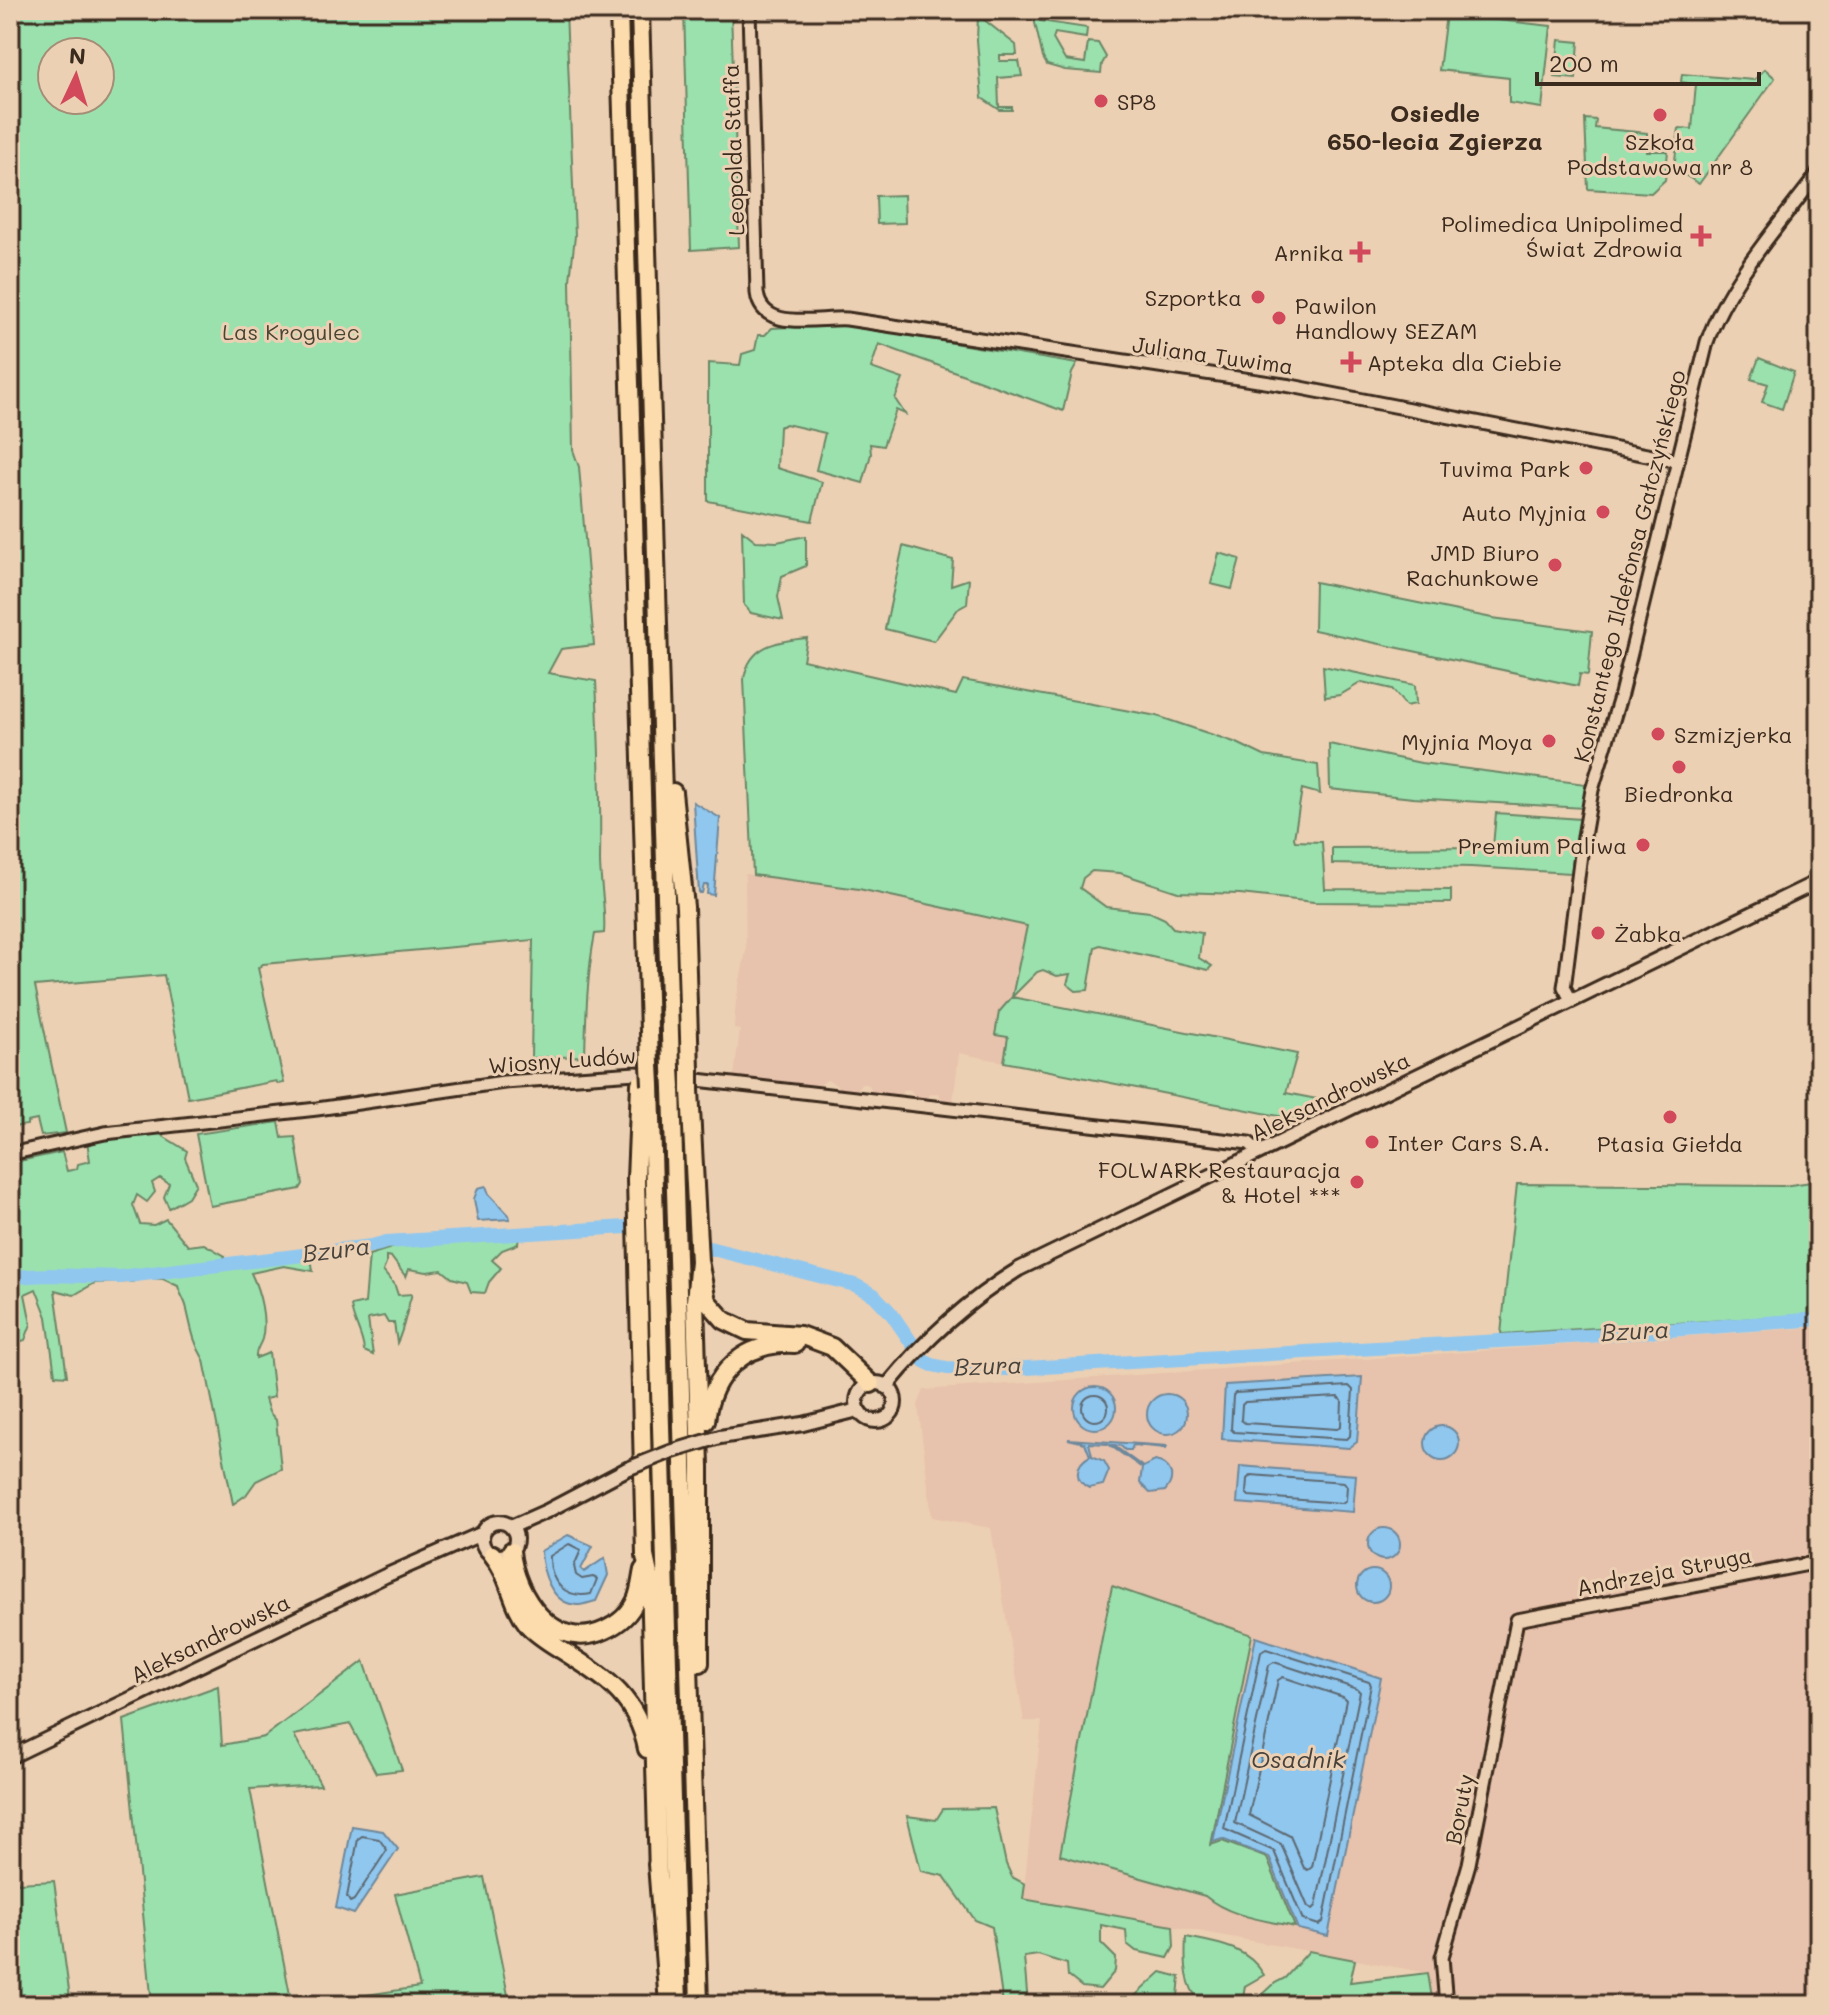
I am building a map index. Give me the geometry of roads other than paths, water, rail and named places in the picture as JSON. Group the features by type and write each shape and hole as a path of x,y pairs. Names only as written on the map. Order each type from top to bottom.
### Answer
{"highway":[{"path":"619,10 648,1001 637,1216 645,1556 650,1579 658,1875"},
{"path":"640,10 699,2005"},
{"path":"660,701 685,907 699,1261 695,1301 700,1467 700,1665 693,1796"},
{"path":"645,1084 655,1220 678,2005"},
{"path":"699,1261 707,1301 724,1320 747,1331 800,1335 823,1342 840,1351 872,1387"},
{"path":"700,1467 710,1395 723,1373 750,1351 781,1344 807,1347 831,1357 872,1387"},
{"path":"512,1538 522,1593 550,1627 563,1633 588,1636 621,1621 636,1601 645,1556"},
{"path":"488,1550 503,1567 528,1625 619,1691 643,1728 648,1752 668,2005"}],"main road":[{"name":"Aleksandrowska","path":"872,1387 902,1368 934,1333 976,1297 1019,1269 1819,881"},
{"path":"872,1387 894,1397 893,1409 885,1419 870,1420 858,1410 857,1397 872,1387"},
{"path":"512,1538 547,1511 627,1469 670,1452 720,1437 803,1424 858,1410"},
{"name":"Aleksandrowska","path":"10,1757 428,1557 483,1533 496,1522 512,1538 502,1555 488,1550 428,1557"},
{"path":"483,1533 488,1550"}],"street":[{"name":"Leopolda Staffa","path":"749,10 757,290"},
{"name":"Konstantego Ildefonsa Gałczyńskiego","path":"1571,1000 1564,987 1590,802 1625,680 1702,360 1715,321 1742,276 1819,172"},
{"name":"Juliana Tuwima","path":"757,290 762,308 778,319 847,319 1291,386 1678,461"},
{"name":"Wiosny Ludów","path":"10,1154 105,1133 317,1109 504,1082 636,1073 1249,1143 1259,1152"},
{"name":"Andrzeja Struga","path":"1517,1620 1819,1562"},
{"name":"Boruty","path":"1446,2005 1442,1957 1469,1864 1517,1620"}],"water":[{"path":"693,802 720,818 714,895 707,894 708,885 704,885 702,893 699,893"},
{"path":"486,1186 510,1219 478,1221 474,1199 478,1188"},
{"path":"1362,1377 1357,1442 1349,1448 1222,1439 1225,1385"},
{"path":"1095,1387 1110,1393 1116,1408 1110,1423 1095,1429 1080,1423 1074,1408 1080,1393"},
{"path":"1167,1394 1181,1400 1187,1414 1181,1428 1167,1434 1153,1428 1147,1414 1153,1400"},
{"path":"1442,1426 1454,1431 1459,1443 1454,1455 1442,1460 1430,1455 1425,1443 1430,1431"},
{"path":"1068,1439 1167,1446 1133,1445 1131,1450 1125,1450 1113,1445 1143,1467 1155,1461 1165,1465 1169,1469 1170,1482 1165,1491 1150,1493 1140,1483 1142,1468 1108,1444 1089,1443 1092,1456 1104,1461 1109,1470 1103,1485 1089,1488 1078,1476 1081,1463 1090,1456 1085,1443"},
{"path":"1240,1466 1356,1475 1353,1512 1237,1503"},
{"path":"1384,1528 1395,1533 1400,1544 1395,1555 1384,1560 1373,1555 1368,1544 1373,1533"},
{"path":"568,1535 593,1546 581,1569 584,1572 605,1558 608,1575 596,1601 579,1605 568,1603 554,1593 546,1577 541,1551"},
{"path":"1373,1570 1384,1575 1389,1586 1384,1597 1373,1602 1362,1597 1357,1586 1362,1575"},
{"name":"Osadnik","path":"1256,1637 1381,1678 1328,1936 1298,1929 1269,1857 1222,1839 1213,1842"},
{"path":"352,1826 383,1831 398,1849 354,1914 336,1908"}],"waterway":[{"name":"Bzura","path":"10,1277 119,1277 386,1242 626,1227 855,1285 874,1295 891,1313 924,1361 947,1368 1008,1369 1588,1336 1819,1319"}],"place":[{"name":"SP8","path":"1101,101"},
{"name":"Szkoła Podstawowa nr 8","path":"1660,115"},
{"name":"Polimedica Unipolimed Świat Zdrowia","path":"1701,236"},
{"name":"Arnika","path":"1360,252"},
{"name":"Szportka","path":"1258,297"},
{"name":"Pawilon Handlowy SEZAM","path":"1279,318"},
{"name":"Apteka dla Ciebie","path":"1351,362"},
{"name":"Tuvima Park","path":"1586,468"},
{"name":"Auto Myjnia","path":"1603,512"},
{"name":"JMD Biuro Rachunkowe","path":"1555,565"},
{"name":"Szmizjerka","path":"1658,734"},
{"name":"Myjnia Moya","path":"1549,741"},
{"name":"Biedronka","path":"1679,767"},
{"name":"Premium Paliwa","path":"1643,845"},
{"name":"Żabka","path":"1598,933"},
{"name":"Ptasia Giełda","path":"1670,1117"},
{"name":"Inter Cars S.A.","path":"1372,1142"},
{"name":"FOLWARK Restauracja & Hotel ***","path":"1357,1182"}],"district":[{"name":"Osiedle 650-lecia Zgierza","path":"1435,126"}],"park label":[{"name":"Las Krogulec","path":"291,331"}]}
